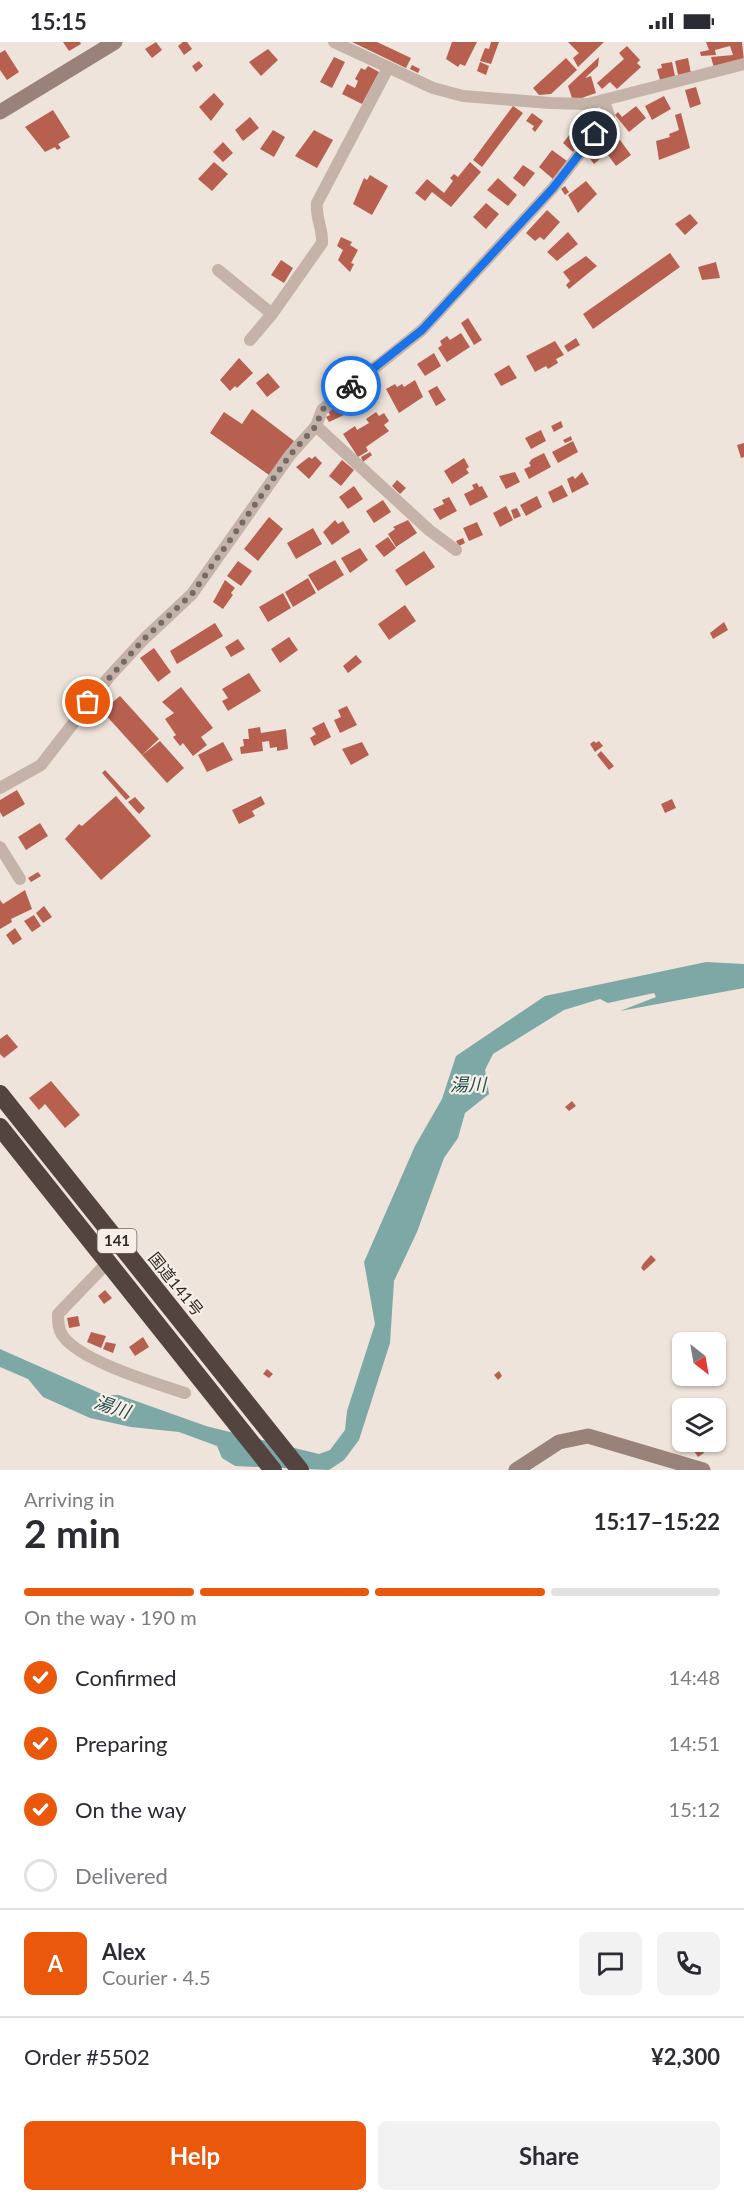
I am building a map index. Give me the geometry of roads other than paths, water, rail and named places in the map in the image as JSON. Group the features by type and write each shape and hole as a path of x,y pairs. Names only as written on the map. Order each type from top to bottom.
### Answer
{"highway":[{"name":"国道141号","path":"0,1094 300,1470"},
{"name":"141","path":"0,1127 273,1470"}],"street":[{"path":"0,112 115,42"},
{"path":"334,42 433,88 463,96 573,105 604,100 744,64"},
{"path":"250,340 272,314 322,243 316,210 317,203 388,68"},
{"path":"0,788 41,765 109,677 192,594 290,455 316,426 322,410 422,330 553,188 609,116 604,100"},
{"path":"218,270 272,314"},
{"path":"316,426 429,531 456,550"},
{"path":"0,848 20,879"},
{"path":"108,1262 58,1314 61,1334 77,1348 128,1375 184,1393"},
{"path":"516,1470 559,1442 588,1436 703,1470"}],"water":[{"name":"湯川","path":"706,962 744,964 744,988 620,1011 656,997 654,993 608,1003 600,999 564,1010 493,1054 485,1070 489,1094 465,1113 458,1138 444,1158 417,1232 394,1281 390,1343 359,1440 344,1460 329,1470 235,1466 222,1458 217,1446 179,1432 131,1427 90,1418 43,1397 28,1379 0,1367 0,1349 104,1395 119,1395 206,1426 319,1454 330,1450 345,1430 347,1411 375,1324 364,1262 415,1146 442,1099 456,1056 545,996"}]}
